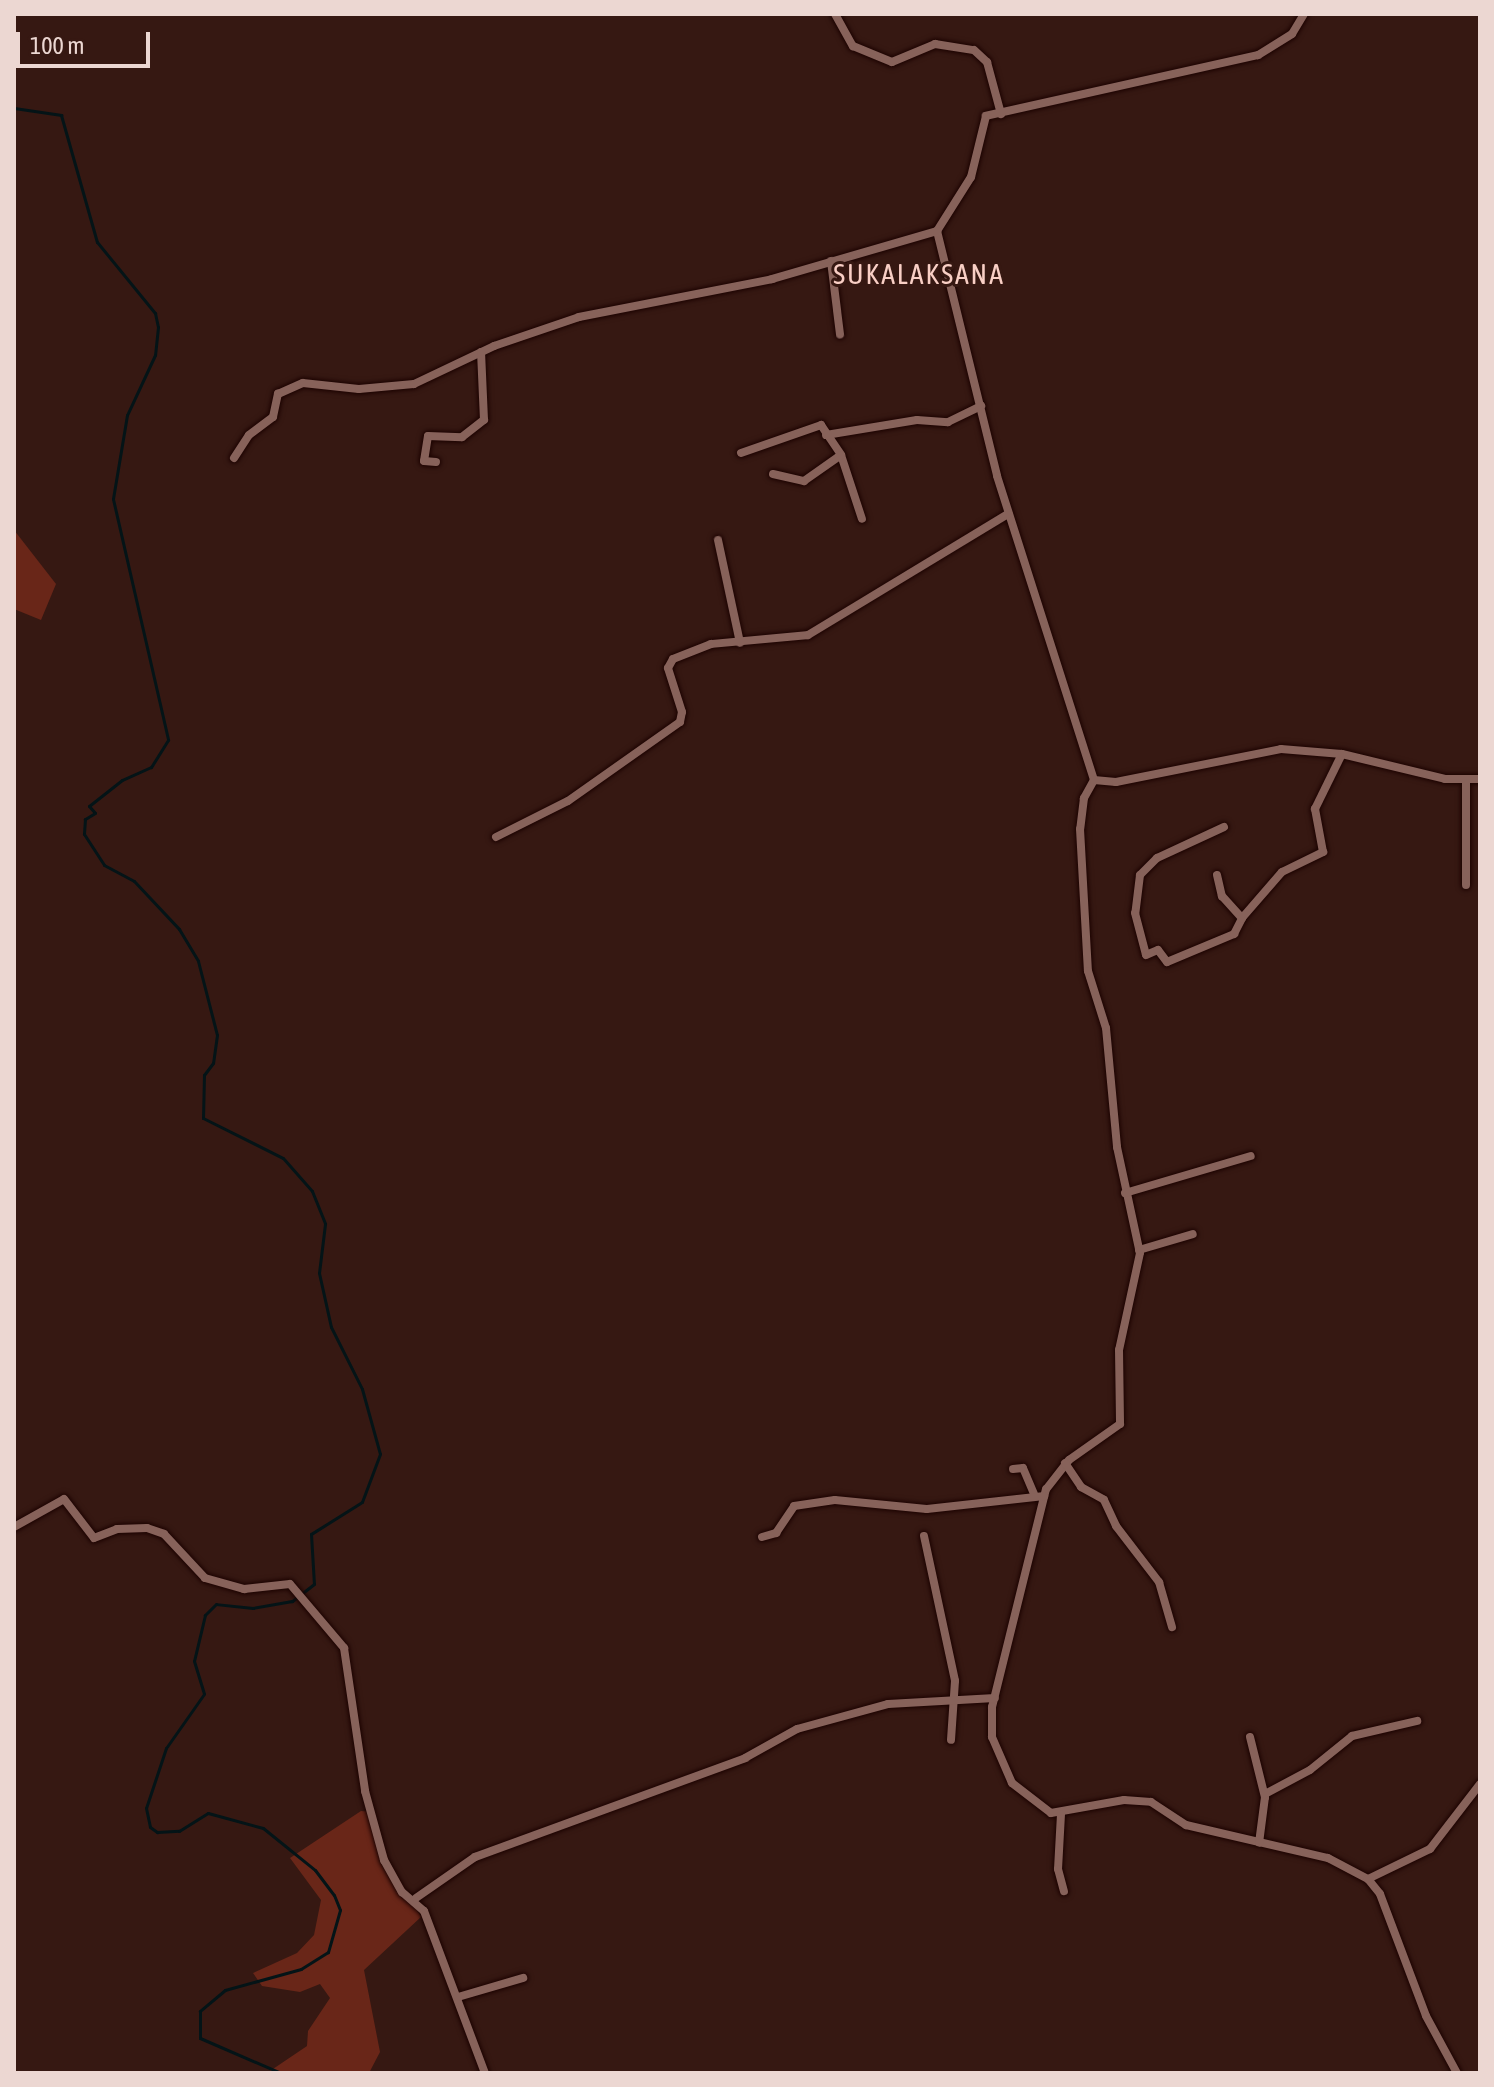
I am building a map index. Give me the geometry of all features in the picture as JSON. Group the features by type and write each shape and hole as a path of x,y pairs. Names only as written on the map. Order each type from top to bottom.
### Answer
{"street":[{"path":"835,14 853,46 892,62 935,44 974,50 987,62 1001,114"},
{"path":"234,458 249,435 273,417 278,394 291,388 414,384 481,352 579,317 772,279 937,231 971,177 986,116 1123,80 1153,81 1258,55 1292,34 1304,14"},
{"path":"937,231 1008,514 1094,780 1084,798 1080,829 1087,956 1106,1028 1125,1193 1139,1250 1119,1350 1120,1424 1065,1463 1044,1496 995,1698 992,1737 1003,1768 1022,1793 1061,1814 1142,1800 1186,1825 1328,1858 1368,1879 1380,1894 1426,2016 1457,2073"},
{"path":"831,261 840,334"},
{"path":"436,462 424,461 428,436 462,437 484,420 481,352"},
{"path":"826,435 917,420 948,422 981,406"},
{"path":"741,453 818,424 841,455 862,519"},
{"path":"773,474 804,481 841,455"},
{"path":"496,837 568,801 680,722 670,661 695,647 808,635 1008,514"},
{"path":"718,540 740,643"},
{"path":"1094,780 1116,782 1281,749 1342,754 1466,780 1480,779"},
{"path":"1224,827 1157,858 1140,875 1135,913 1146,955 1158,950 1167,962 1234,934 1242,918 1282,872 1323,852 1315,809 1342,754"},
{"path":"1466,780 1466,885"},
{"path":"1217,875 1222,896 1242,918"},
{"path":"1125,1193 1251,1156"},
{"path":"1139,1250 1193,1234"},
{"path":"1065,1463 1081,1487 1104,1500 1116,1526 1159,1582 1172,1627"},
{"path":"1013,1469 1023,1468 1034,1494"},
{"path":"762,1537 776,1533 794,1506 835,1500 927,1509 1014,1502 1034,1494 1044,1496"},
{"path":"14,1527 64,1499 94,1538 117,1529 147,1528 164,1534 205,1578 244,1589 287,1583 294,1590 344,1648 365,1791 384,1860 402,1892 416,1898 458,1997 485,2073"},
{"path":"924,1536 958,1701 951,1740"},
{"path":"416,1898 475,1857 574,1822 848,1712 995,1698"},
{"path":"1265,1792 1348,1742 1417,1721"},
{"path":"1250,1737 1265,1792 1259,1843"},
{"path":"1368,1879 1430,1849 1480,1784"},
{"path":"1061,1814 1058,1869 1064,1891"},
{"path":"458,1997 523,1978"}],"shaded area":[{"path":"14,530 56,584 41,620 14,609"},
{"path":"361,1811 373,1812 389,1861 421,1917 364,1970 380,2052 369,2073 267,2073 307,2046 308,2031 330,1998 320,1984 300,1992 262,1986 253,1973 297,1953 314,1935 321,1900 290,1858"}],"waterway":[{"path":"14,108 61,115 97,242 155,313 158,327 155,355 127,415 113,499 168,740 151,767 122,780 89,806 95,813 85,819 84,834 104,865 134,881 179,929 198,961 217,1035 213,1063 204,1075 203,1118 283,1158 312,1191 325,1224 319,1273 331,1327 362,1389 380,1454 362,1502 311,1534 314,1584 292,1601 253,1608 216,1604 205,1615 194,1661 204,1694 166,1748 146,1808 150,1827 157,1832 179,1831 208,1813 263,1828 315,1870 334,1895 340,1910 328,1952 301,1969 225,1990 200,2011 200,2038 281,2073"}],"district":[{"name":"SUKALAKSANA","path":"919,274"}]}
